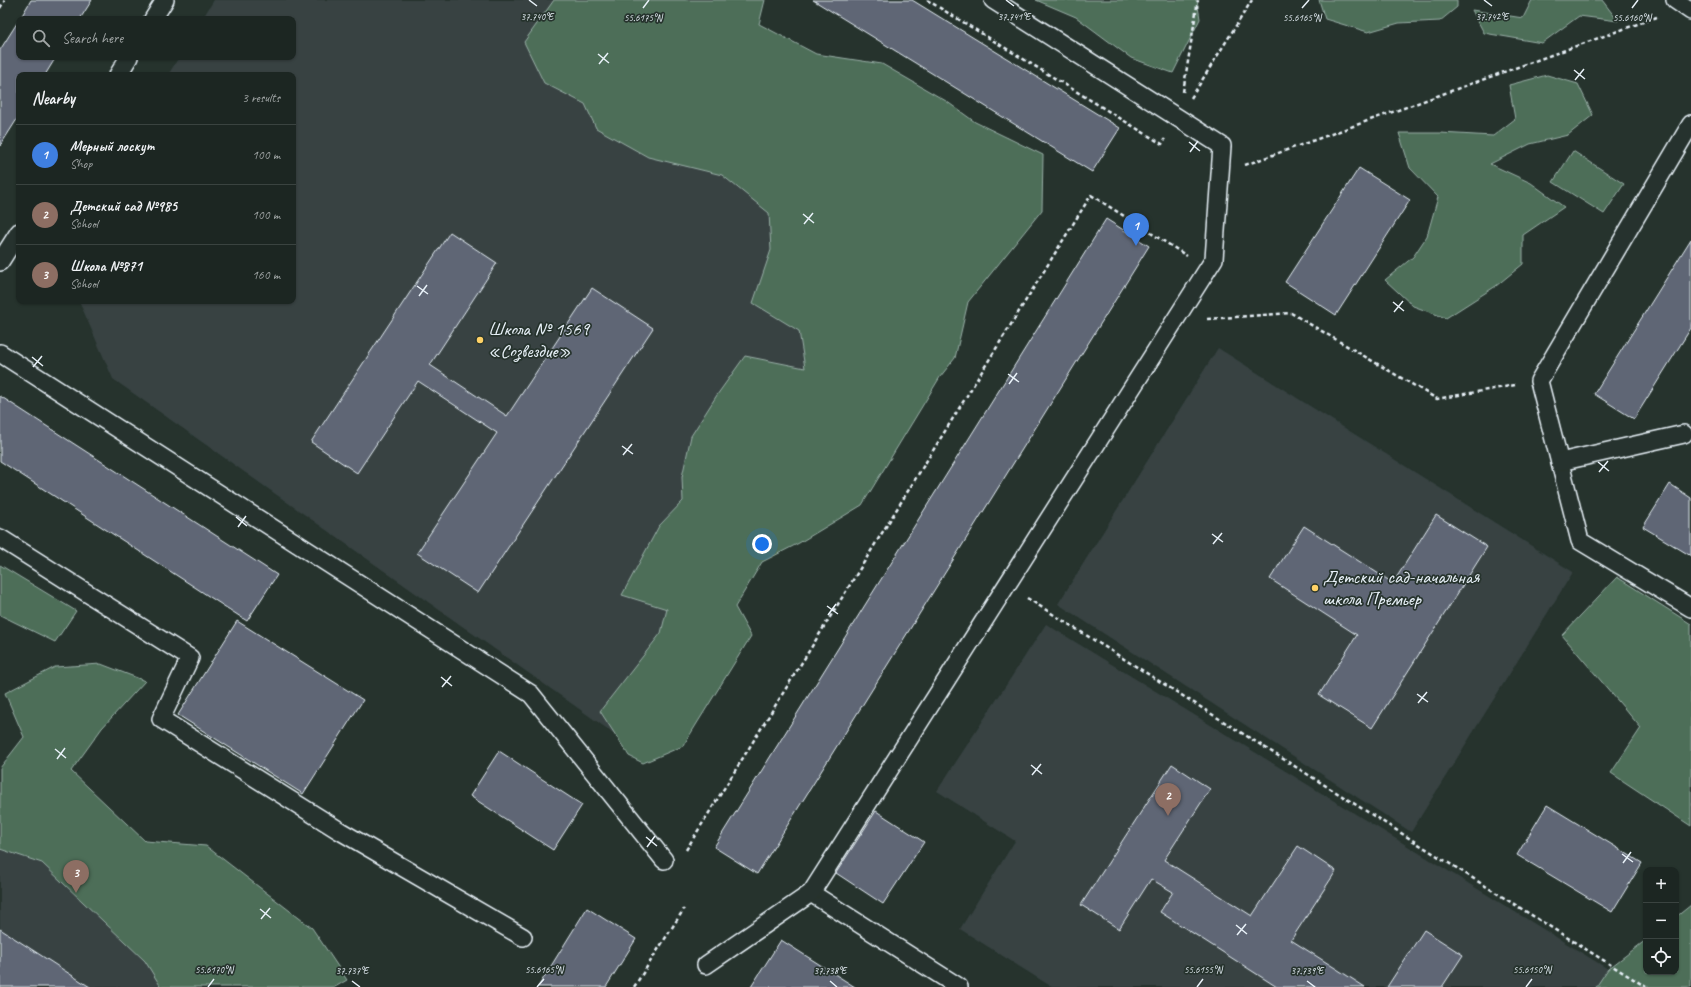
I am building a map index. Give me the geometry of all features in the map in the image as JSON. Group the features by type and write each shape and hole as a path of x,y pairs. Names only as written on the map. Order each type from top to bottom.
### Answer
{"lane":[{"path":"155,16 165,0"},
{"path":"706,965 811,893 1214,259 1222,146 993,0"},
{"path":"120,72 127,60"},
{"path":"1691,124 1538,381 1580,541 1691,608"},
{"path":"0,262 16,237"},
{"path":"0,353 531,694 664,860"},
{"path":"1560,462 1689,432"},
{"path":"0,538 190,658 161,719 340,831 523,937"},
{"path":"811,893 959,987"}],"path":[{"path":"0,8 5,0"},
{"path":"1178,118 1252,0"},
{"path":"1220,174 1684,6"},
{"path":"683,856 1091,196 1208,269"},
{"path":"1174,321 1291,313 1437,399 1538,381"},
{"path":"1006,585 1646,987"},
{"path":"634,987 684,909"}],"shaded area":[{"name":"Школа № 1569 «Созвездие»","path":"214,0 685,0 965,181 616,735 113,379 80,304 296,304 296,72 170,72 177,60 296,60 296,16 204,16"},
{"name":"Детский сад-начальная школа Премьер","path":"1218,348 1573,572 1411,832 1058,604"},
{"path":"1046,624 1608,969 1596,987 1052,987 960,929 1015,841 937,791"},
{"path":"0,802 303,987 0,987"}],"green space":[{"path":"554,0 765,0 759,24 816,54 882,64 946,101 975,122 1043,155 1042,210 968,302 955,358 940,377 862,505 799,543 762,562 735,607 751,636 683,746 643,763 629,756 600,711 661,633 667,609 622,595 659,526 683,501 682,477 691,436 717,395 745,356 805,368 799,331 753,303 771,250 769,213 722,175 648,157 596,128 585,104 544,83 524,42"},
{"path":"1036,0 1197,0 1200,19 1173,73 1131,58 1076,17"},
{"path":"1319,0 1457,0 1457,7 1440,21 1399,23 1368,32 1325,19"},
{"path":"1532,0 1602,0 1618,21 1579,16 1542,43 1484,33 1472,10 1523,18"},
{"path":"1547,75 1578,84 1593,115 1568,135 1530,144 1490,164 1531,183 1564,207 1523,235 1523,264 1496,286 1446,318 1413,306 1385,280 1413,257 1427,236 1438,197 1410,168 1399,133 1440,133 1493,136 1515,119 1509,85"},
{"path":"1573,151 1624,184 1604,214 1553,182"},
{"path":"0,565 76,611 55,642 0,615"},
{"path":"1617,577 1691,624 1691,826 1611,773 1641,728 1562,635"},
{"path":"101,664 145,681 102,728 71,771 145,841 206,846 312,928 347,980 335,987 161,987 145,961 42,863 0,849 0,768 24,737 5,693 55,667"},
{"path":"1691,905 1691,987 1596,987 1608,969 1643,942 1643,975 1679,975 1679,915"}],"building":[{"path":"31,0 92,0 82,16 22,16"},
{"path":"813,0 912,0 1120,128 1092,172"},
{"path":"16,25 16,60 54,60 47,72 16,72 16,121 0,146 0,50"},
{"path":"1359,168 1410,200 1336,315 1285,282"},
{"path":"1106,219 1149,246 757,874 714,847"},
{"path":"450,232 497,263 430,365 507,416 592,288 653,328 478,593 417,553 497,433 418,381 357,473 311,442"},
{"path":"1691,239 1691,328 1634,419 1594,394"},
{"path":"0,396 277,575 247,621 0,461"},
{"path":"1670,484 1691,498 1691,556 1643,527"},
{"path":"1436,515 1487,547 1372,728 1319,695 1357,635 1270,579 1304,526 1393,583"},
{"path":"237,621 363,700 303,794 178,715"},
{"path":"499,751 582,805 553,850 470,796"},
{"path":"1172,764 1210,789 1164,860 1252,916 1298,846 1336,871 1291,940 1365,987 1277,987 1160,912 1173,892 1151,879 1119,929 1081,905"},
{"path":"1547,805 1642,863 1612,912 1517,855"},
{"path":"876,811 924,842 883,904 836,873"},
{"path":"587,908 636,939 606,987 538,987"},
{"path":"0,929 90,987 0,987"},
{"path":"1424,930 1463,955 1442,987 1387,987"},
{"path":"781,940 855,987 751,987"}],"place":[{"name":"Мерный лоскут","path":"1136,246"},
{"name":"Школа № 1569 «Созвездие»","path":"480,340"},
{"name":"Детский сад-начальная школа Премьер","path":"1315,588"},
{"name":"Детский сад №985","path":"1168,816"},
{"name":"Школа №871","path":"76,893"}]}
